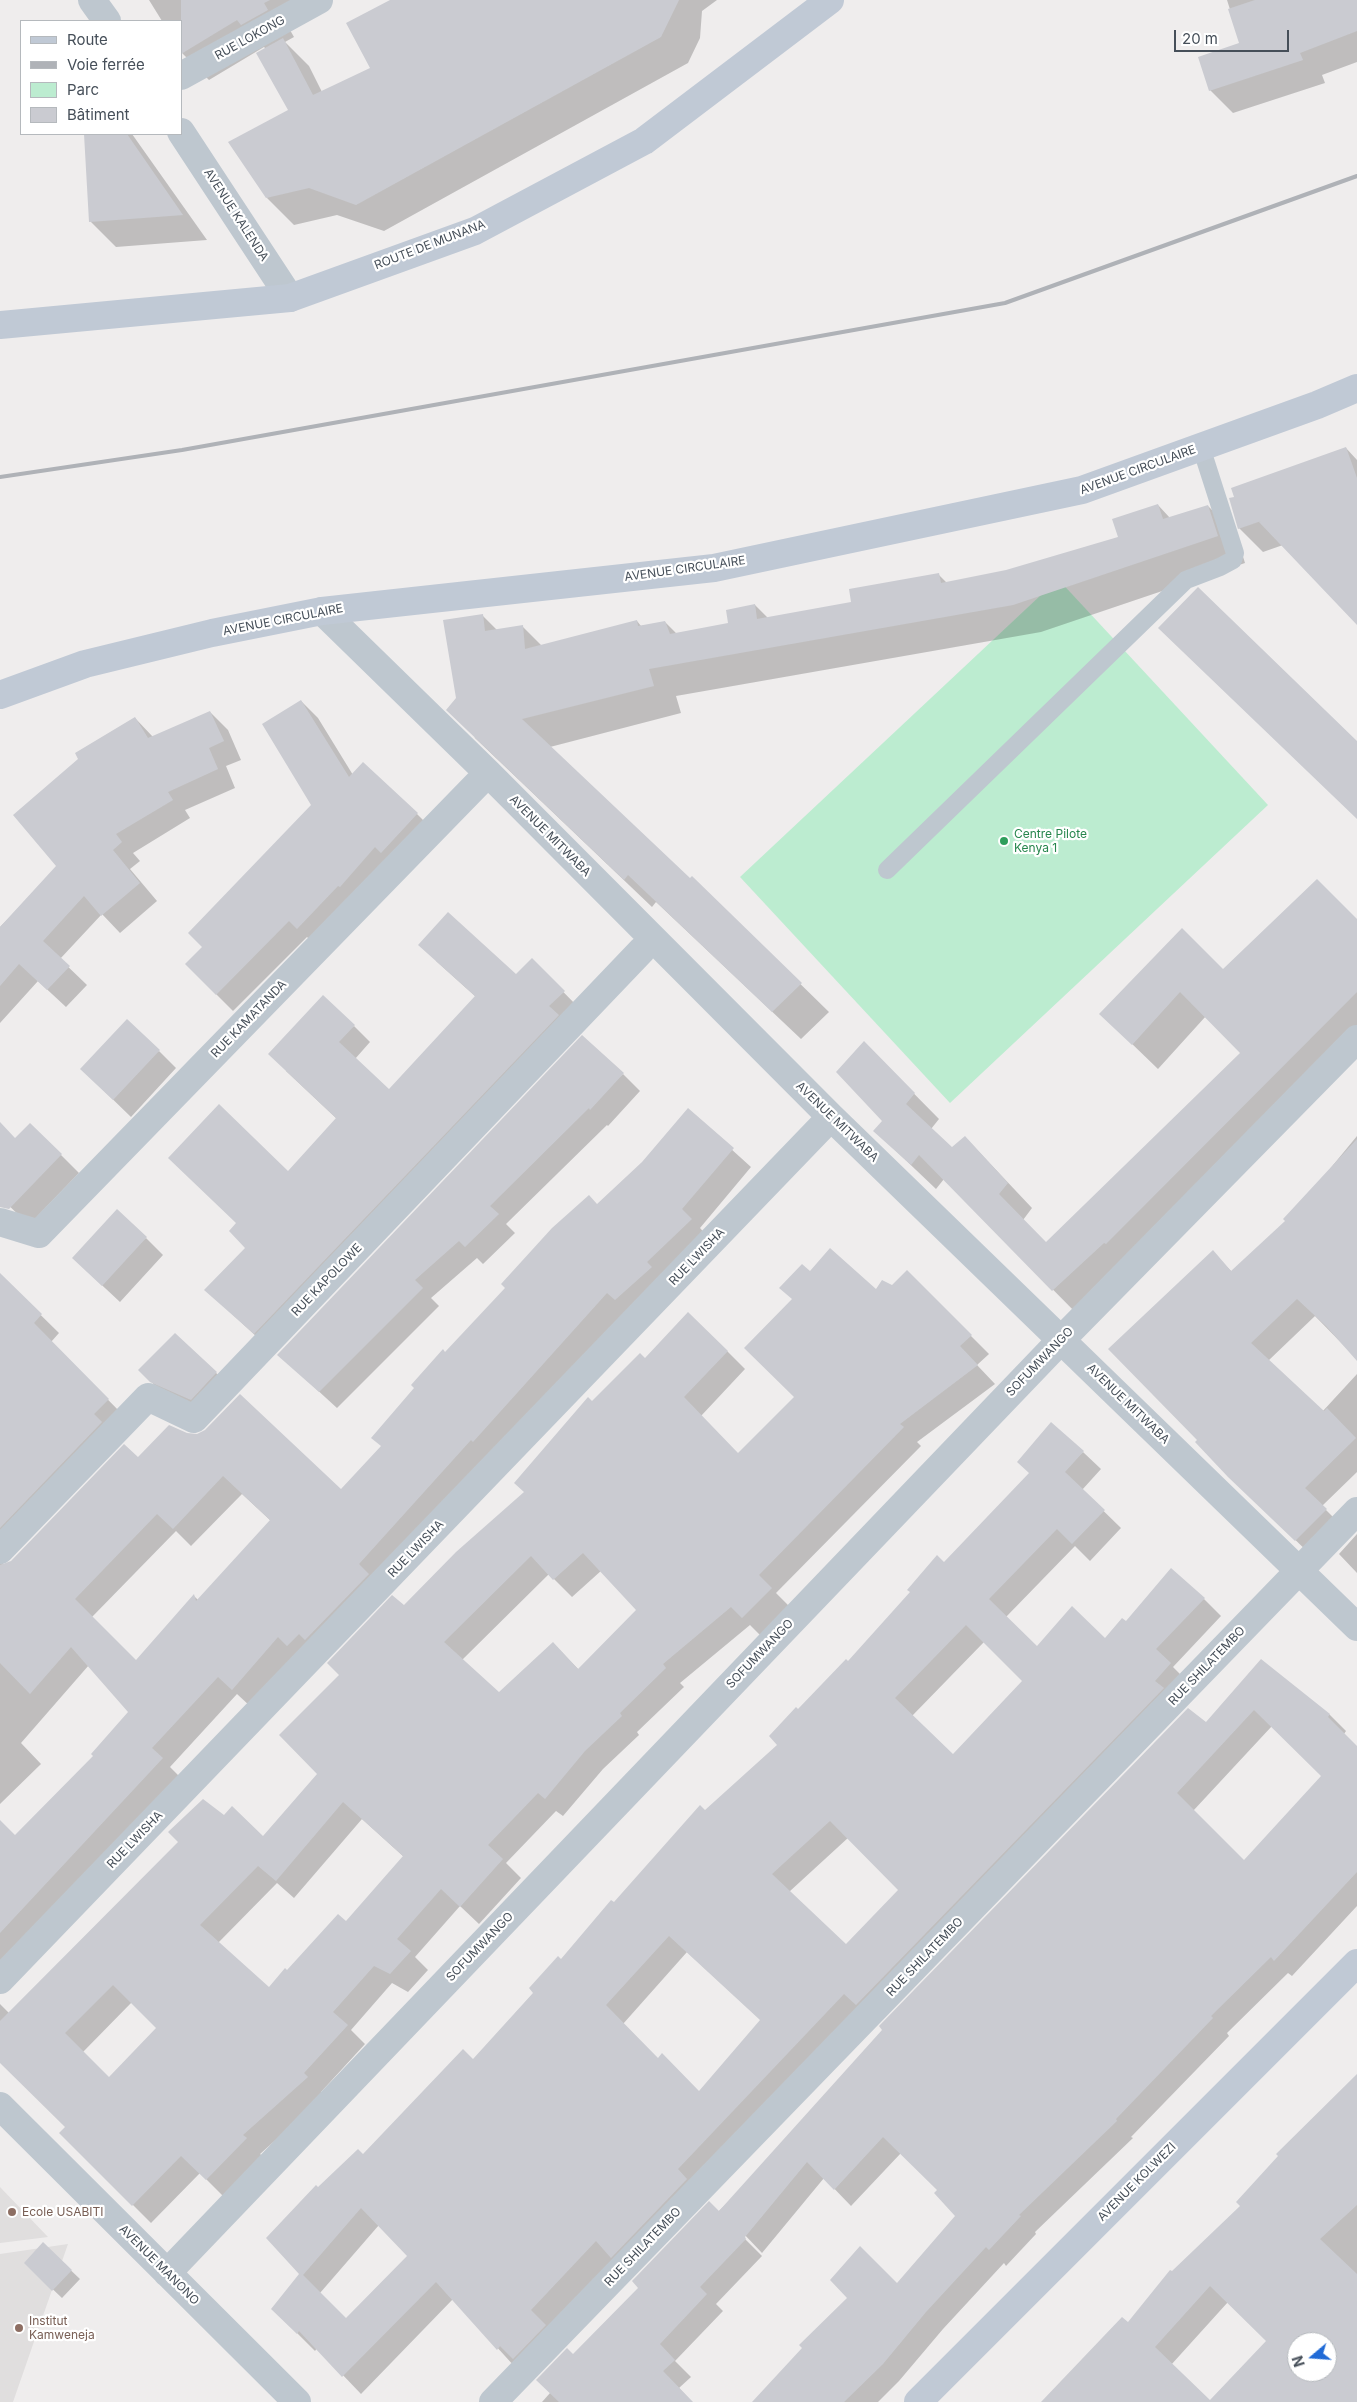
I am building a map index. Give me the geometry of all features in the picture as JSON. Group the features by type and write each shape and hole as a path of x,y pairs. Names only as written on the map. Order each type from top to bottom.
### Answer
{"street":[{"path":"92,0 106,20"},
{"name":"RUE LOKONG","path":"182,75 318,0"},
{"name":"ROUTE DE MUNANA","path":"0,325 290,298 474,230 644,141 830,0"},
{"name":"AVENUE KALENDA","path":"182,134 290,298"},
{"name":"AVENUE CIRCULAIRE","path":"0,694 85,664 204,635 322,611 714,568 1082,490 1357,388"},
{"name":"AVENUE MITWABA","path":"322,611 488,773 831,1118 1062,1339 1357,1627"},
{"name":"RUE KAMATANDA","path":"0,1222 39,1234 488,773"},
{"name":"RUE KAPOLOWE","path":"0,1550 148,1397 194,1419 642,950"},
{"name":"SOFUMWANGO","path":"167,2273 1062,1339 1357,1039"},
{"name":"RUE LWISHA","path":"0,1980 831,1118"},
{"name":"RUE SHILATEMBO","path":"494,2402 1357,1511"},
{"name":"AVENUE KOLWEZI","path":"918,2402 1357,1963"},
{"name":"AVENUE MANONO","path":"0,2106 297,2402"}],"lane":[{"path":"888,870 1139,623 1186,580 1233,560 1235,553 1201,447"}],"shaded area":[{"name":"Ecole USABITI","path":"0,2187 48,2237 0,2243"},
{"name":"Institut Kamweneja","path":"68,2244 13,2402 0,2402 0,2254"}],"green space":[{"name":"Centre Pilote Kenya 1","path":"1058,579 1268,805 950,1103 740,877"}],"building":[{"path":"181,0 270,0 264,3 268,10 241,25 237,20 182,53"},
{"path":"390,0 679,0 661,37 356,205 309,188 266,198 228,142 288,110 256,53 283,38 313,95 370,68 346,23"},
{"path":"1255,0 1357,0 1357,31 1300,53 1303,60 1209,91 1198,57 1239,43 1228,9"},
{"path":"84,135 128,135 183,215 89,222"},
{"path":"1346,447 1357,478 1357,625 1259,522 1261,521 1238,529 1229,498 1234,497 1231,488"},
{"path":"1158,504 1163,519 1208,505 1218,536 1013,605 649,669 654,686 522,719 690,878 692,876 802,983 772,1012 628,875 624,880 446,710 456,698 443,620 483,614 485,631 523,625 525,649 637,620 638,626 665,621 670,634 728,623 726,610 755,604 757,619 851,602 849,589 939,573 941,583 1006,570 1118,537 1112,519"},
{"path":"1198,587 1357,741 1357,819 1158,628"},
{"path":"301,700 349,777 363,762 418,813 381,853 375,847 340,887 338,886 297,929 289,921 216,995 185,964 202,947 188,933 311,805 262,724"},
{"path":"210,711 224,741 209,748 218,769 168,792 173,800 116,834 122,842 113,850 140,883 101,916 84,896 43,941 70,966 47,990 19,964 0,986 0,927 56,866 13,815 78,759 75,753 135,717 148,738"},
{"path":"1317,879 1357,919 1357,992 1106,1244 1104,1243 1052,1291 919,1155 911,1165 873,1131 882,1121 836,1072 864,1041 915,1093 906,1104 952,1147 965,1136 1008,1183 999,1194 1046,1242 1240,1053 1180,992 1132,1045 1099,1014 1182,928 1223,969"},
{"path":"448,912 516,974 532,958 565,991 549,1006 559,1015 254,1334 204,1290 245,1248 229,1231 236,1223 168,1158 219,1104 288,1171 336,1118 268,1054 323,995 355,1025 339,1042 389,1089 475,996 418,945"},
{"path":"127,1019 160,1050 113,1100 80,1069"},
{"path":"582,1035 624,1073 590,1110 589,1108 490,1206 499,1214 465,1247 459,1241 415,1280 423,1288 319,1392 277,1355"},
{"path":"688,1108 734,1148 682,1209 692,1219 647,1262 652,1267 615,1300 607,1293 473,1442 471,1440 359,1564 369,1574 305,1640 299,1634 287,1646 278,1637 232,1690 218,1677 152,1748 163,1758 0,1933 0,1820 15,1835 93,1756 91,1754 128,1712 71,1647 30,1694 0,1663 0,1565 11,1561 124,1444 138,1457 169,1425 187,1433 197,1434 205,1430 240,1394 341,1489 381,1446 371,1438 414,1388 411,1385 443,1349 445,1352 505,1288 501,1284 552,1228 589,1195 597,1204 642,1162","holes":["223,1476 270,1520 196,1601 194,1594 136,1660 75,1599 157,1514 173,1529"]},
{"path":"0,1122 15,1138 30,1123 62,1154 9,1209 0,1207"},
{"path":"1357,1139 1357,1361 1326,1326 1297,1299 1251,1343 1324,1411 1327,1408 1356,1438 1305,1488 1327,1509 1295,1541 1228,1477 1195,1442 1197,1440 1108,1349 1213,1250 1231,1271 1285,1221 1283,1219"},
{"path":"117,1209 147,1237 102,1286 72,1258"},
{"path":"830,1248 876,1289 882,1280 892,1285 907,1270 972,1335 960,1346 978,1365 900,1424 904,1427 759,1575 772,1588 742,1618 731,1607 663,1664 666,1668 620,1713 622,1716 585,1751 545,1799 538,1793 488,1845 503,1859 460,1907 441,1889 397,1939 411,1951 390,1974 374,1966 333,2012 348,2025 304,2073 308,2077 243,2135 247,2138 206,2180 181,2156 132,2206 59,2133 65,2127 0,2063 0,2021 178,1842 168,1832 203,1799 224,1815 232,1806 263,1836 317,1774 279,1735 339,1675 327,1663 392,1595 404,1605 456,1552 524,1492 514,1483 588,1397 592,1401 640,1353 645,1358 688,1312 728,1351 684,1397 738,1453 794,1397 744,1348 792,1299 779,1288 802,1264 810,1271","holes":["583,1553 636,1610 578,1669 553,1642 499,1692 444,1642 531,1556 553,1580","343,1802 403,1856 346,1921 338,1914 269,1987 200,1925 258,1866 276,1881","113,1985 156,2028 109,2077 65,2033"]},
{"path":"0,1273 42,1314 34,1323 109,1399 94,1414 102,1422 0,1528"},
{"path":"175,1333 217,1372 191,1400 150,1382 138,1370"},
{"path":"1051,1422 1084,1451 1065,1472 1105,1510 1072,1544 1057,1529 989,1599 1037,1646 1072,1606 1105,1638 1122,1618 1126,1621 1171,1568 1205,1598 1156,1649 1171,1663 1155,1681 1164,1688 856,2005 844,1994 678,2169 687,2179 611,2258 596,2241 531,2310 546,2325 513,2359 500,2346 497,2350 436,2282 342,2377 299,2331 297,2334 271,2309 299,2274 266,2238 316,2185 318,2187 358,2149 363,2154 463,2049 473,2059 533,1993 529,1988 558,1956 561,1959 611,1900 614,1902 700,1805 705,1810 777,1745 769,1736 846,1659 848,1661 910,1592 907,1590 937,1555 944,1562 1029,1473 1017,1462","holes":["966,1625 1022,1681 953,1754 895,1698","830,1821 898,1890 846,1944 772,1874","669,1936 760,2020 699,2091 662,2053 658,2058 606,2005","361,2208 407,2256 346,2318 303,2275"]},
{"path":"1261,1659 1330,1714 1328,1717 1357,1746 1357,1872 1274,1961 1271,1957 1211,2016 1213,2018 1116,2119 1117,2121 1019,2215 1021,2216 989,2250 986,2247 926,2312 883,2364 844,2402 752,2402 802,2348 799,2345 847,2298 830,2280 860,2246 897,2283 955,2216 934,2193 937,2190 883,2137 834,2190 807,2162 745,2237 746,2239 700,2287 707,2294 660,2344 675,2360 663,2371 693,2402 559,2402 536,2380 567,2348 573,2354 638,2288 632,2281 709,2201 719,2211 882,2030 879,2026 1188,1708 1206,1722","holes":["1254,1710 1321,1776 1244,1860 1177,1793"]},
{"path":"1357,2074 1357,2205 1320,2239 1357,2274 1357,2402 1041,2402 1122,2317 1128,2322 1170,2270 1172,2271 1240,2206 1236,2202 1278,2156 1276,2154","holes":["1210,2286 1266,2341 1210,2400 1155,2347"]},
{"path":"43,2242 72,2270 52,2291 24,2263"}],"railway":[{"path":"0,477 182,450 1005,303 1357,176"}],"place":[{"name":"Centre Pilote Kenya 1","path":"1004,841"},
{"name":"Ecole USABITI","path":"12,2212"},
{"name":"Institut Kamweneja","path":"19,2328"}]}
